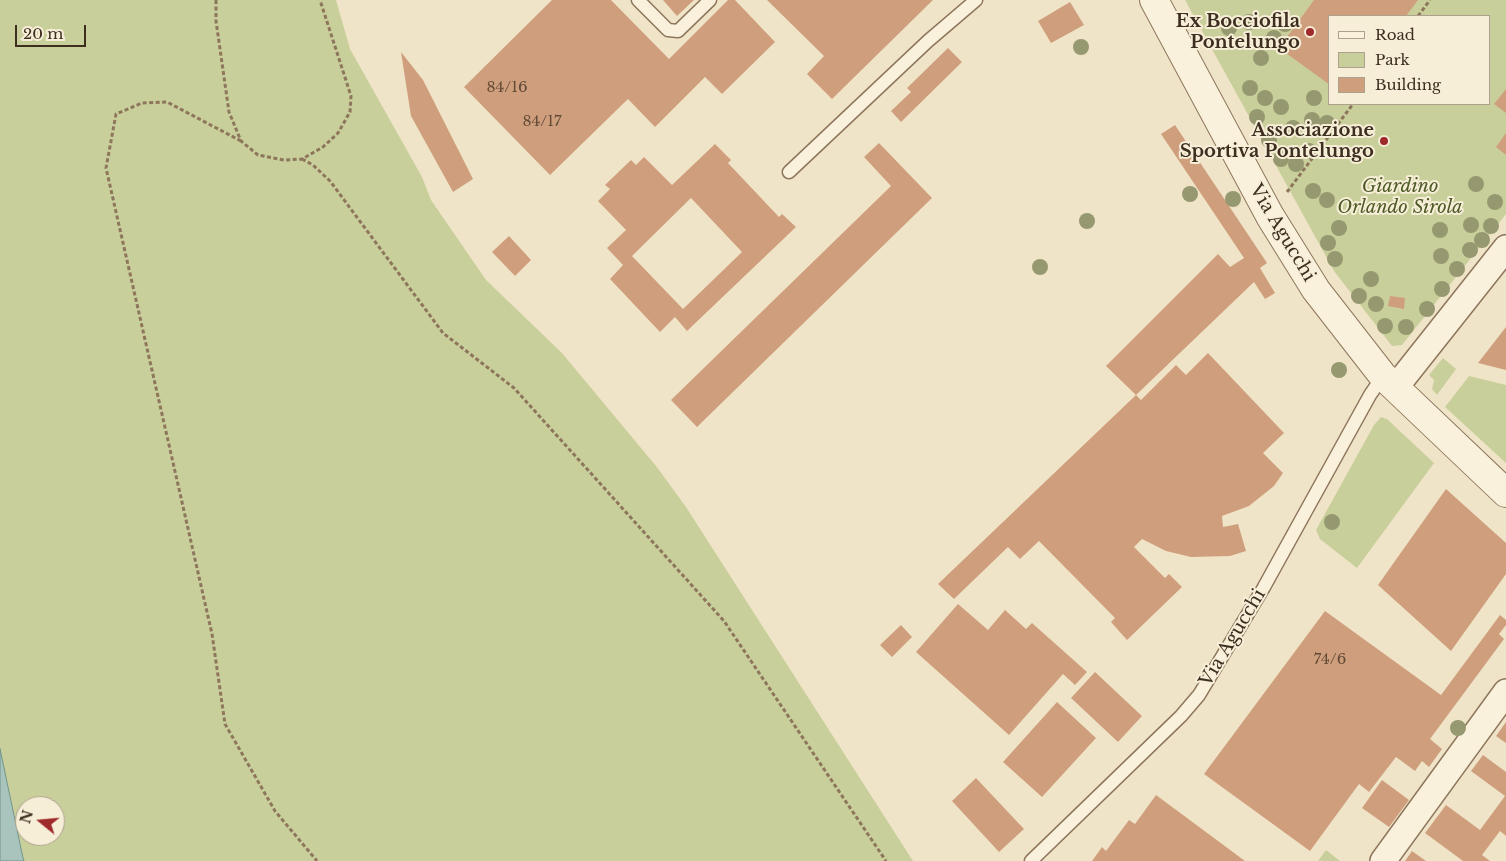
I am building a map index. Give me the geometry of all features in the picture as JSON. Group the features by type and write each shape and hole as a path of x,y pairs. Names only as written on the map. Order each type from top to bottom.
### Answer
{"street":[{"name":"Via Agucchi","path":"1154,0 1270,216 1299,265 1345,329 1389,382 1506,494"},
{"name":"Via Agucchi","path":"1389,382 1506,248"},
{"path":"1383,861 1506,692"}],"lane":[{"path":"638,0 668,30 678,31 710,0"},
{"path":"789,172 928,41 976,0"},
{"name":"Via Agucchi","path":"1031,861 1181,716 1199,695 1264,587 1370,395 1389,382"}],"path":[{"path":"216,0 216,21 229,112 241,141"},
{"path":"317,861 275,812 225,724 212,634 106,168 116,114 142,103 167,102 241,141 258,155 284,160 302,158 323,147 338,133 350,112 351,96 320,0"},
{"path":"1419,15 1430,0"},
{"path":"1285,195 1352,105"},
{"path":"302,158 314,165 330,181 444,334 514,388 724,620 886,861"}],"green space":[{"path":"0,0 336,0 350,49 422,177 431,200 486,280 562,353 656,466 686,507 913,861 24,861 21,846 65,846 65,796 15,796 15,819 0,749"},
{"name":"Giardino Orlando Sirola","path":"1185,0 1506,0 1506,214 1402,345 1392,346 1334,271"},
{"path":"1443,358 1456,369 1437,395 1432,389 1434,380 1429,375"},
{"path":"1469,376 1506,385 1506,463 1445,407"},
{"path":"1381,417 1387,419 1434,463 1357,568 1320,539 1316,530 1374,425"},
{"path":"1326,850 1340,861 1318,861"}],"water":[{"path":"0,749 15,820 15,846 20,846 24,861 0,861"}],"building":[{"path":"552,0 611,0 669,59 728,0 735,0 775,42 722,94 705,77 655,127 628,99 550,175 464,87"},
{"path":"663,0 694,0 677,16"},
{"path":"767,0 933,0 832,99 807,74 824,56"},
{"name":"Ex Bocciofila Pontelungo","path":"1314,0 1418,0 1407,15 1328,15 1328,84 1279,48"},
{"path":"1070,2 1084,25 1051,43 1038,21"},
{"path":"948,48 962,62 901,122 891,111 911,92 907,88"},
{"path":"401,52 423,80 473,179 453,192 411,116"},
{"path":"1506,89 1506,113 1494,104"},
{"path":"1175,125 1267,263 1260,268 1275,293 1265,299 1254,282 1136,395 1106,366 1218,254 1230,267 1244,258 1161,134"},
{"path":"1506,133 1506,155 1496,147"},
{"path":"879,143 932,198 697,427 671,400 891,186 864,157"},
{"path":"715,144 731,160 728,163 779,217 782,214 796,227 687,331 675,317 660,332 610,279 623,265 607,248 626,230 598,201 610,189 605,185 631,160 636,165 644,157 672,185","holes":["691,198 742,252 683,309 632,256"]},
{"path":"509,236 531,260 515,276 492,252"},
{"path":"1390,296 1405,298 1404,309 1388,306"},
{"path":"1506,327 1506,370 1478,363"},
{"path":"1208,353 1284,433 1263,453 1283,473 1274,486 1249,506 1222,516 1223,527 1238,524 1246,551 1230,556 1191,557 1166,551 1142,539 1134,547 1165,578 1169,574 1182,587 1127,640 1111,622 1115,618 1039,541 1020,559 1008,547 954,599 938,584 1136,395 1141,400 1176,365 1186,375"},
{"path":"1446,489 1506,543 1506,574 1451,651 1378,585"},
{"path":"958,604 988,630 1005,610 1026,629 1032,623 1087,672 1075,685 1063,674 1009,735 916,652"},
{"path":"1325,611 1441,695 1500,615 1506,620 1506,625 1499,634 1504,639 1430,739 1442,749 1429,767 1422,761 1415,771 1396,757 1369,792 1359,784 1310,851 1204,774"},
{"path":"901,625 912,637 892,657 880,645"},
{"path":"1095,672 1142,716 1118,742 1071,698"},
{"path":"1057,702 1096,738 1042,797 1003,762"},
{"path":"1506,722 1506,743 1496,736"},
{"path":"1483,755 1506,772 1506,836 1500,831 1482,855 1490,861 1463,861 1425,833 1446,805 1480,830 1505,796 1471,771"},
{"path":"976,778 1024,829 999,852 952,801"},
{"path":"1382,780 1409,800 1389,827 1362,808"},
{"path":"1156,795 1245,861 1092,861 1102,847 1106,851 1129,820 1135,824"},
{"path":"1412,851 1426,861 1405,861"}],"place":[{"name":"Ex Bocciofila Pontelungo","path":"1310,32"},
{"name":"Associazione Sportiva Pontelungo","path":"1384,141"}]}
